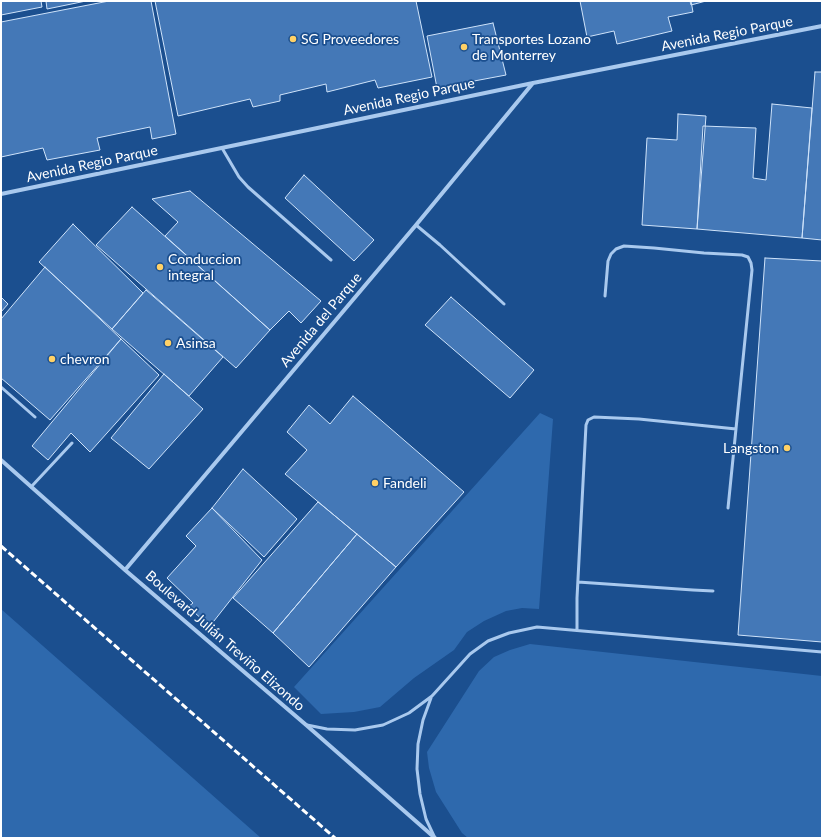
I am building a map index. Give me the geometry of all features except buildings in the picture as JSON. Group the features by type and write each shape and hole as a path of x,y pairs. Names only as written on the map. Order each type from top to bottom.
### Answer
{"street":[{"name":"Avenida Regio Parque","path":"1,194 534,83 822,26"},
{"name":"Avenida del Parque","path":"125,570 534,83"},
{"name":"Boulevard Julián Treviño Elizondo","path":"1,460 125,570 305,724 435,838"}],"lane":[{"path":"222,148 239,177 248,187 331,260"},
{"path":"416,225 504,304"},
{"path":"605,296 608,261 611,254 616,249 624,246 742,255 748,257 752,270 728,508"},
{"path":"1,387 35,417"},
{"path":"577,630 577,598 586,425 588,420 594,417 639,419 736,429"},
{"path":"31,487 72,443"},
{"path":"578,582 713,590"},
{"path":"305,724 327,729 355,730 383,725 409,713 432,696 470,654 488,641 509,633 537,627 822,652"},
{"path":"432,696 423,720 419,738 417,769 420,794 426,818 435,838"}],"shaded area":[{"path":"540,413 553,419 539,609 522,608 506,611 484,621 467,632 454,650 414,678 380,707 354,712 321,714 294,687"},
{"path":"1,609 261,838 1,838"},
{"path":"530,644 822,676 822,838 468,838 462,833 436,792 429,768 427,752 479,671 494,657"}],"railway":[{"path":"1,546 335,838"}],"place":[{"name":"SG Proveedores","path":"293,39"},
{"name":"Transportes Lozano de Monterrey","path":"464,47"},
{"name":"Conduccion integral","path":"160,267"},
{"name":"Asinsa","path":"168,343"},
{"name":"chevron","path":"52,359"},
{"name":"Langston","path":"787,448"},
{"name":"Fandeli","path":"375,483"}]}
